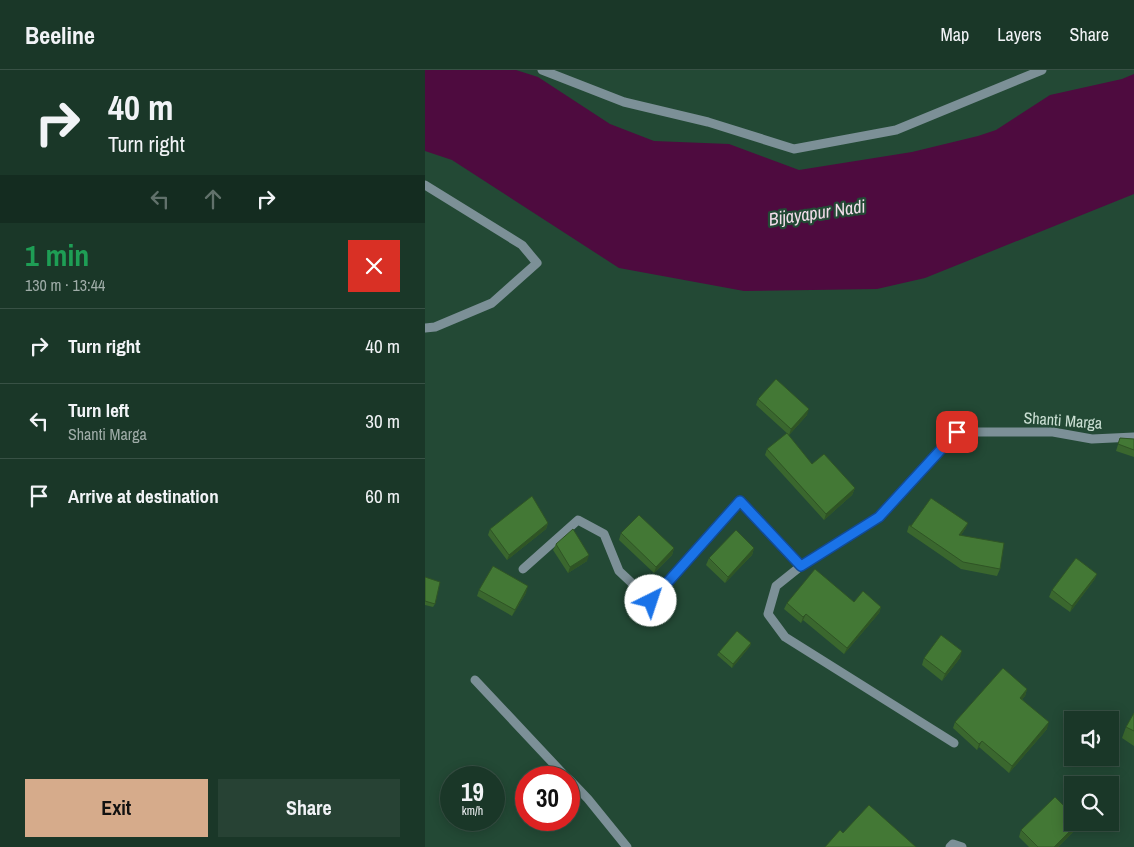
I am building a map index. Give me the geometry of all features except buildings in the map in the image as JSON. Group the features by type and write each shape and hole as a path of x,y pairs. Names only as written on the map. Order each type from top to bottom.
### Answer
{"street":[{"path":"541,70 623,102 708,122 794,149 896,130 1042,70"},
{"path":"425,185 522,245 537,263 492,303 435,327 425,328"},
{"name":"Shanti Marga","path":"954,743 785,637 768,614 776,586 801,566 879,517 957,432 1053,432 1092,439 1134,438"},
{"path":"523,569 578,520 604,534 619,571 651,601 740,501 801,566"},
{"path":"475,680 557,766"},
{"path":"580,792 627,847"},
{"path":"950,847 953,844 962,847"}],"water":[{"name":"Bijayapur Nadi","path":"425,70 516,70 538,77 610,124 654,141 729,144 799,170 912,152 978,136 996,130 1050,95 1122,79 1134,74 1134,194 925,278 877,289 744,291 619,268 452,160 425,151"}],"route":[{"path":"651,601 740,501 801,566 879,517 957,432"}]}
